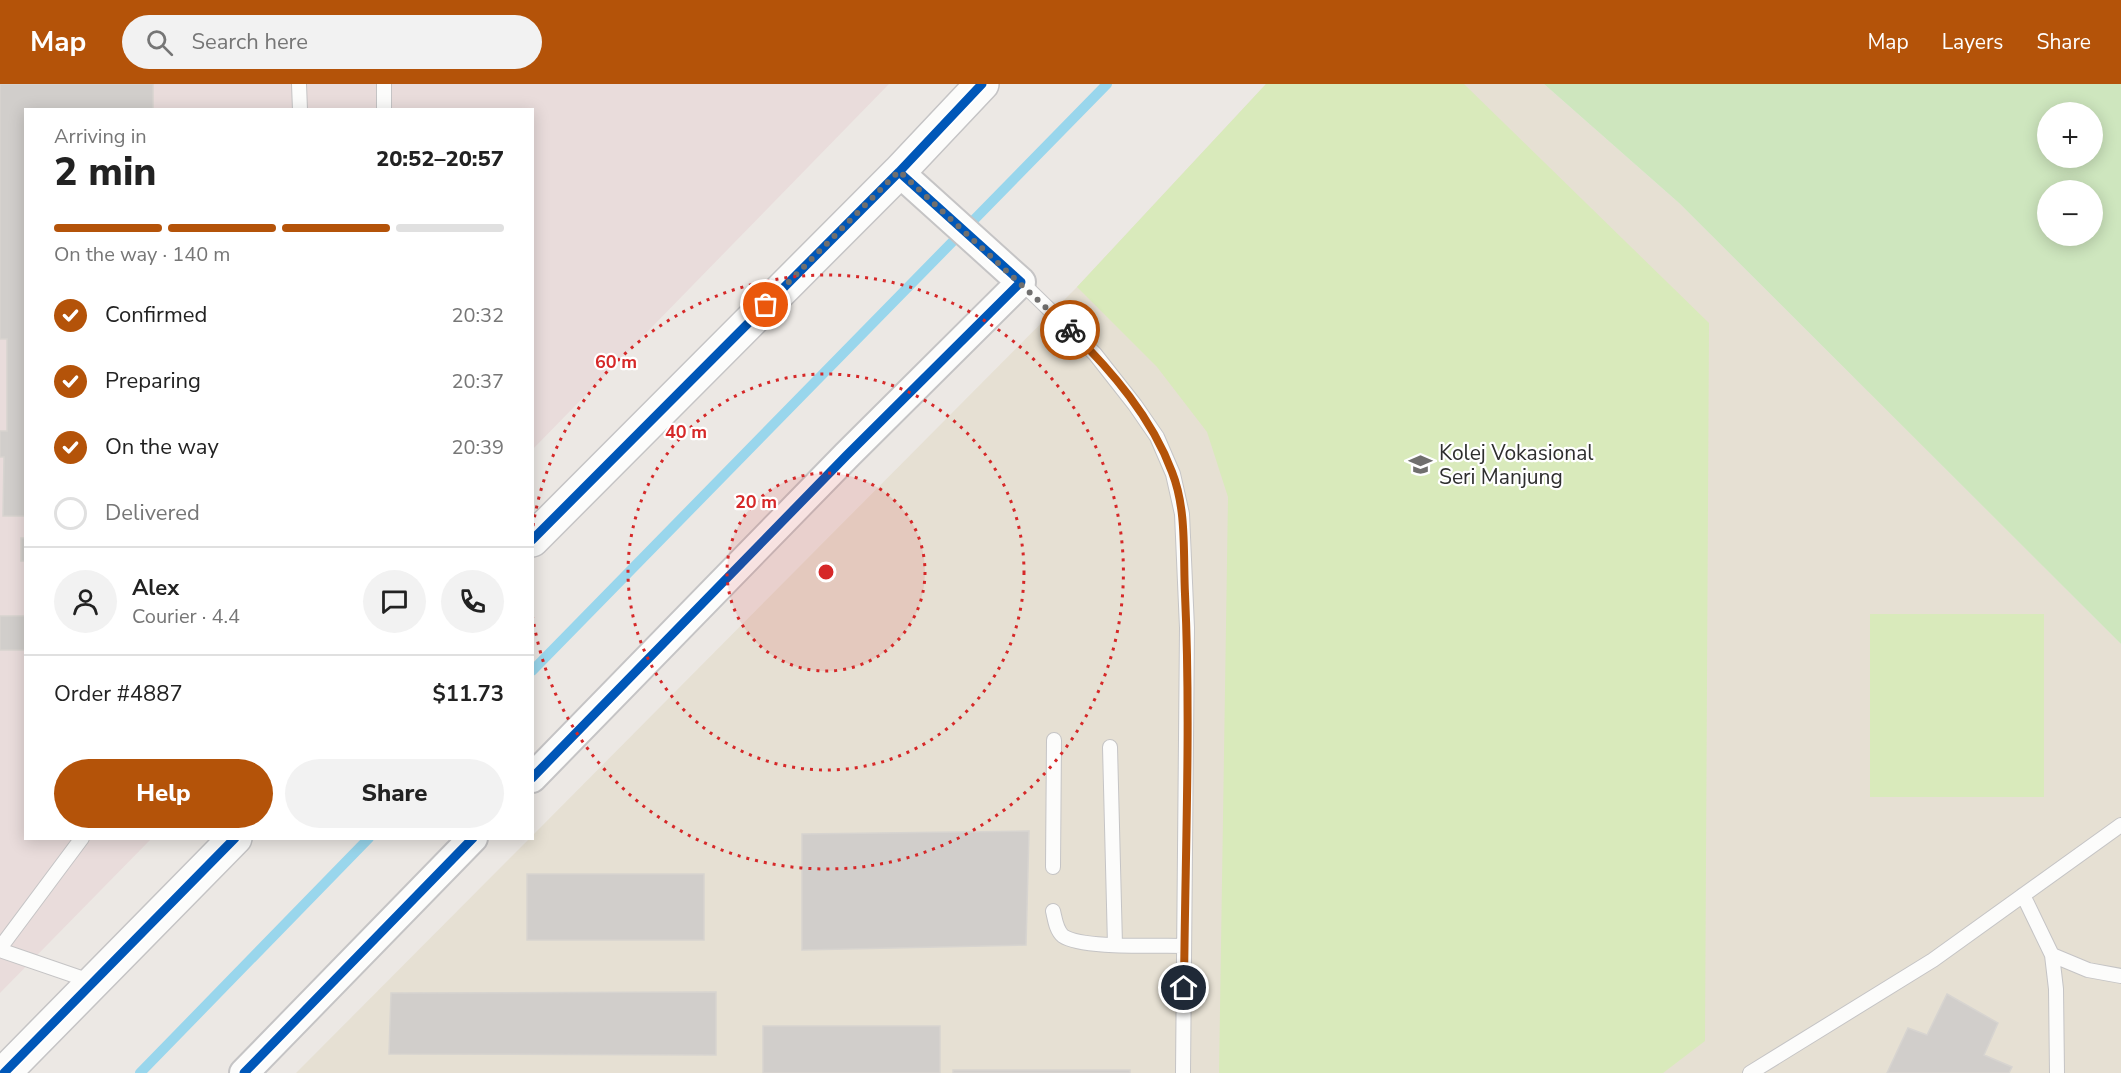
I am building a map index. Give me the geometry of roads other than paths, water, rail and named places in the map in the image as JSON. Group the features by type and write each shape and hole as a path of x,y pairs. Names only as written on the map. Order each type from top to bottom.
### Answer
{"street":[{"path":"534,538 899,171 982,84"},
{"path":"534,775 847,455 1021,282 899,171"},
{"path":"4,1073 233,840"},
{"path":"244,1073 471,840"}],"lane":[{"path":"299,84 300,108"},
{"path":"384,84 384,108"},
{"path":"1021,282 1095,354 1129,396 1157,437 1173,474 1182,514 1186,628 1183,1073"},
{"path":"1053,867 1054,740"},
{"path":"1110,747 1115,945"},
{"path":"1750,1073 1933,960 2121,825"},
{"path":"81,840 0,949 93,982"},
{"path":"2023,895 2052,956 2056,989 2057,1073"},
{"path":"1053,910 1056,925 1062,935 1073,940 1115,945 1184,946"},
{"path":"2052,956 2088,970 2121,976"}],"waterway":[{"path":"534,669 1107,84"},
{"path":"140,1073 367,840"}],"place":[{"name":"Kolej Vokasional Seri Manjung","path":"1421,465"}]}
